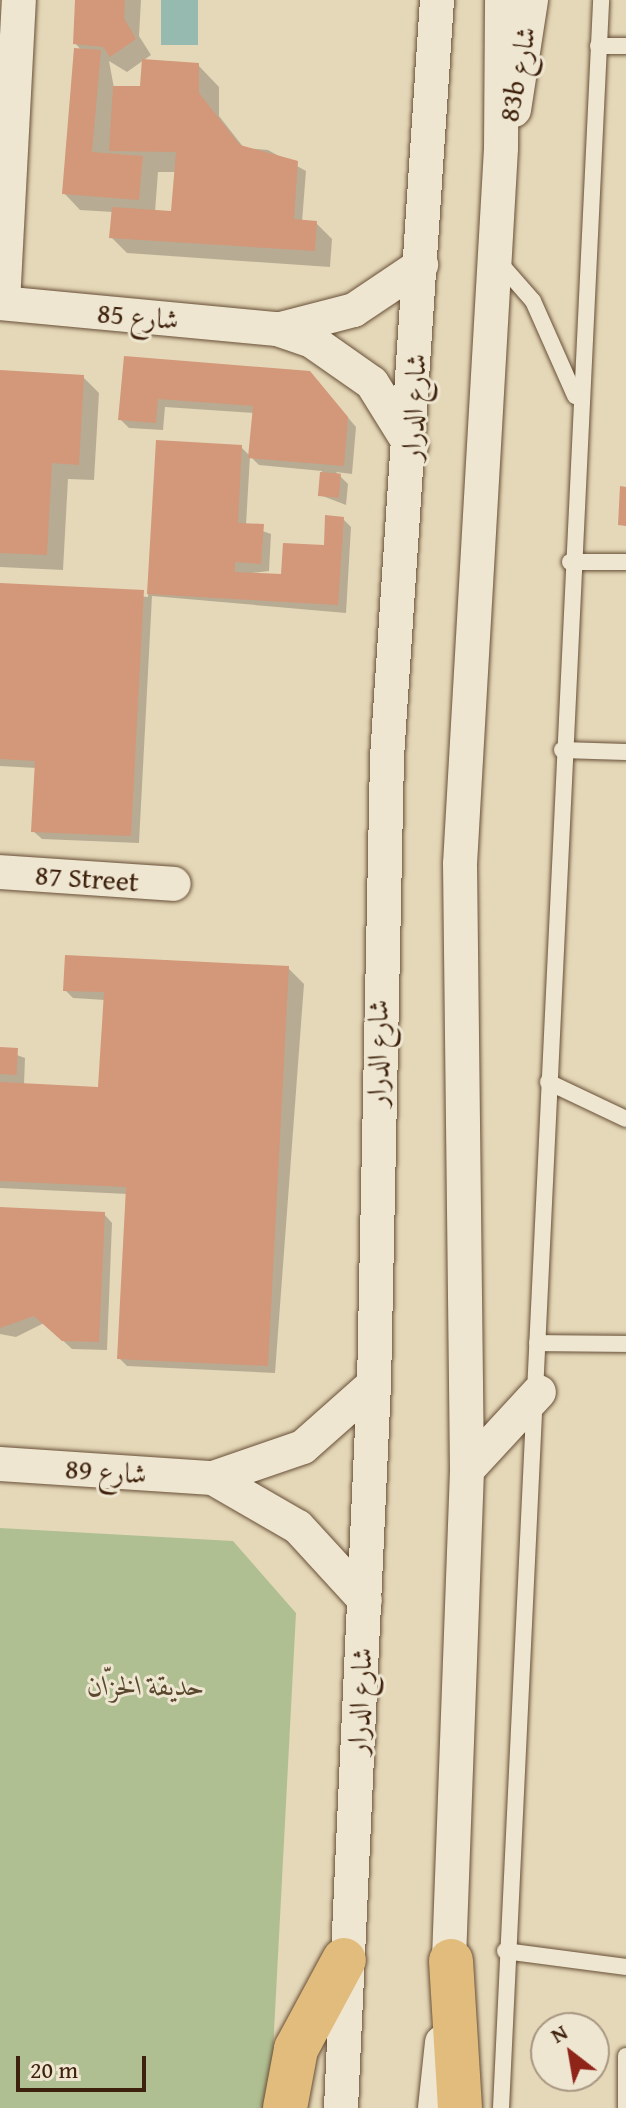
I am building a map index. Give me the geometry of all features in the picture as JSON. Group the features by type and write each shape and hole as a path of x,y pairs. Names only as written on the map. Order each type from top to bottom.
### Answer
{"main road":[{"path":"285,2108 296,2049 344,1960"},
{"path":"443,2106 451,1961"}],"street":[{"path":"2,303 19,0"},
{"name":"شارع الدرار","path":"341,2108 344,1960 374,1384 387,757 411,446 437,0"},
{"path":"451,1961 467,1470 460,864 501,148 502,0"},
{"name":"83b شارع","path":"501,148 531,0"},
{"name":"شارع 85","path":"277,329 354,310 421,265"},
{"name":"شارع 85","path":"2,303 277,329 312,341 372,383 411,446"},
{"name":"87 Street","path":"0,872 174,884"},
{"name":"شارع 89","path":"0,1464 213,1478 303,1447 374,1384"},
{"path":"467,1470 539,1392"},
{"name":"شارع 89","path":"213,1478 298,1527 365,1600"}],"lane":[{"path":"501,2108 505,1951 539,1392 537,1343 570,562 601,0"},
{"path":"598,46 626,46"},
{"path":"495,257 540,314 579,409"},
{"path":"570,562 626,562"},
{"path":"562,750 626,752"},
{"path":"548,1082 626,1119"},
{"path":"537,1343 626,1344"},
{"path":"505,1951 626,1967"},
{"path":"626,2056 626,2108"}],"green space":[{"name":"حديقة الخزّان","path":"0,1528 233,1541 296,1613 270,2108 0,2108"}],"water":[{"path":"161,0 198,0 198,45 161,45"}],"building":[{"path":"75,0 125,0 124,18 136,39 110,57 103,47 73,44"},
{"path":"74,48 101,50 92,152 143,156 139,200 62,194"},
{"path":"142,59 199,63 199,93 240,145 298,161 294,219 317,221 315,251 109,238 112,207 171,211 176,152 109,151 113,86 140,86"},
{"path":"124,356 310,371 348,417 344,466 248,458 253,406 158,399 156,423 118,420"},
{"path":"0,370 84,375 79,465 52,463 47,555 0,553"},
{"path":"156,440 242,445 238,523 264,524 261,564 235,562 235,572 281,574 283,543 324,545 325,515 344,517 338,605 147,594"},
{"path":"320,472 341,474 339,498 318,496"},
{"path":"620,486 626,487 626,526 618,525"},
{"path":"0,583 144,590 131,836 31,832 35,761 0,759"},
{"path":"65,955 289,966 268,1366 117,1359 126,1187 0,1181 0,1082 98,1087 104,992 63,991"},
{"path":"0,1047 18,1048 17,1075 0,1074"},
{"path":"0,1207 105,1212 99,1342 62,1341 34,1316 0,1328"}]}
